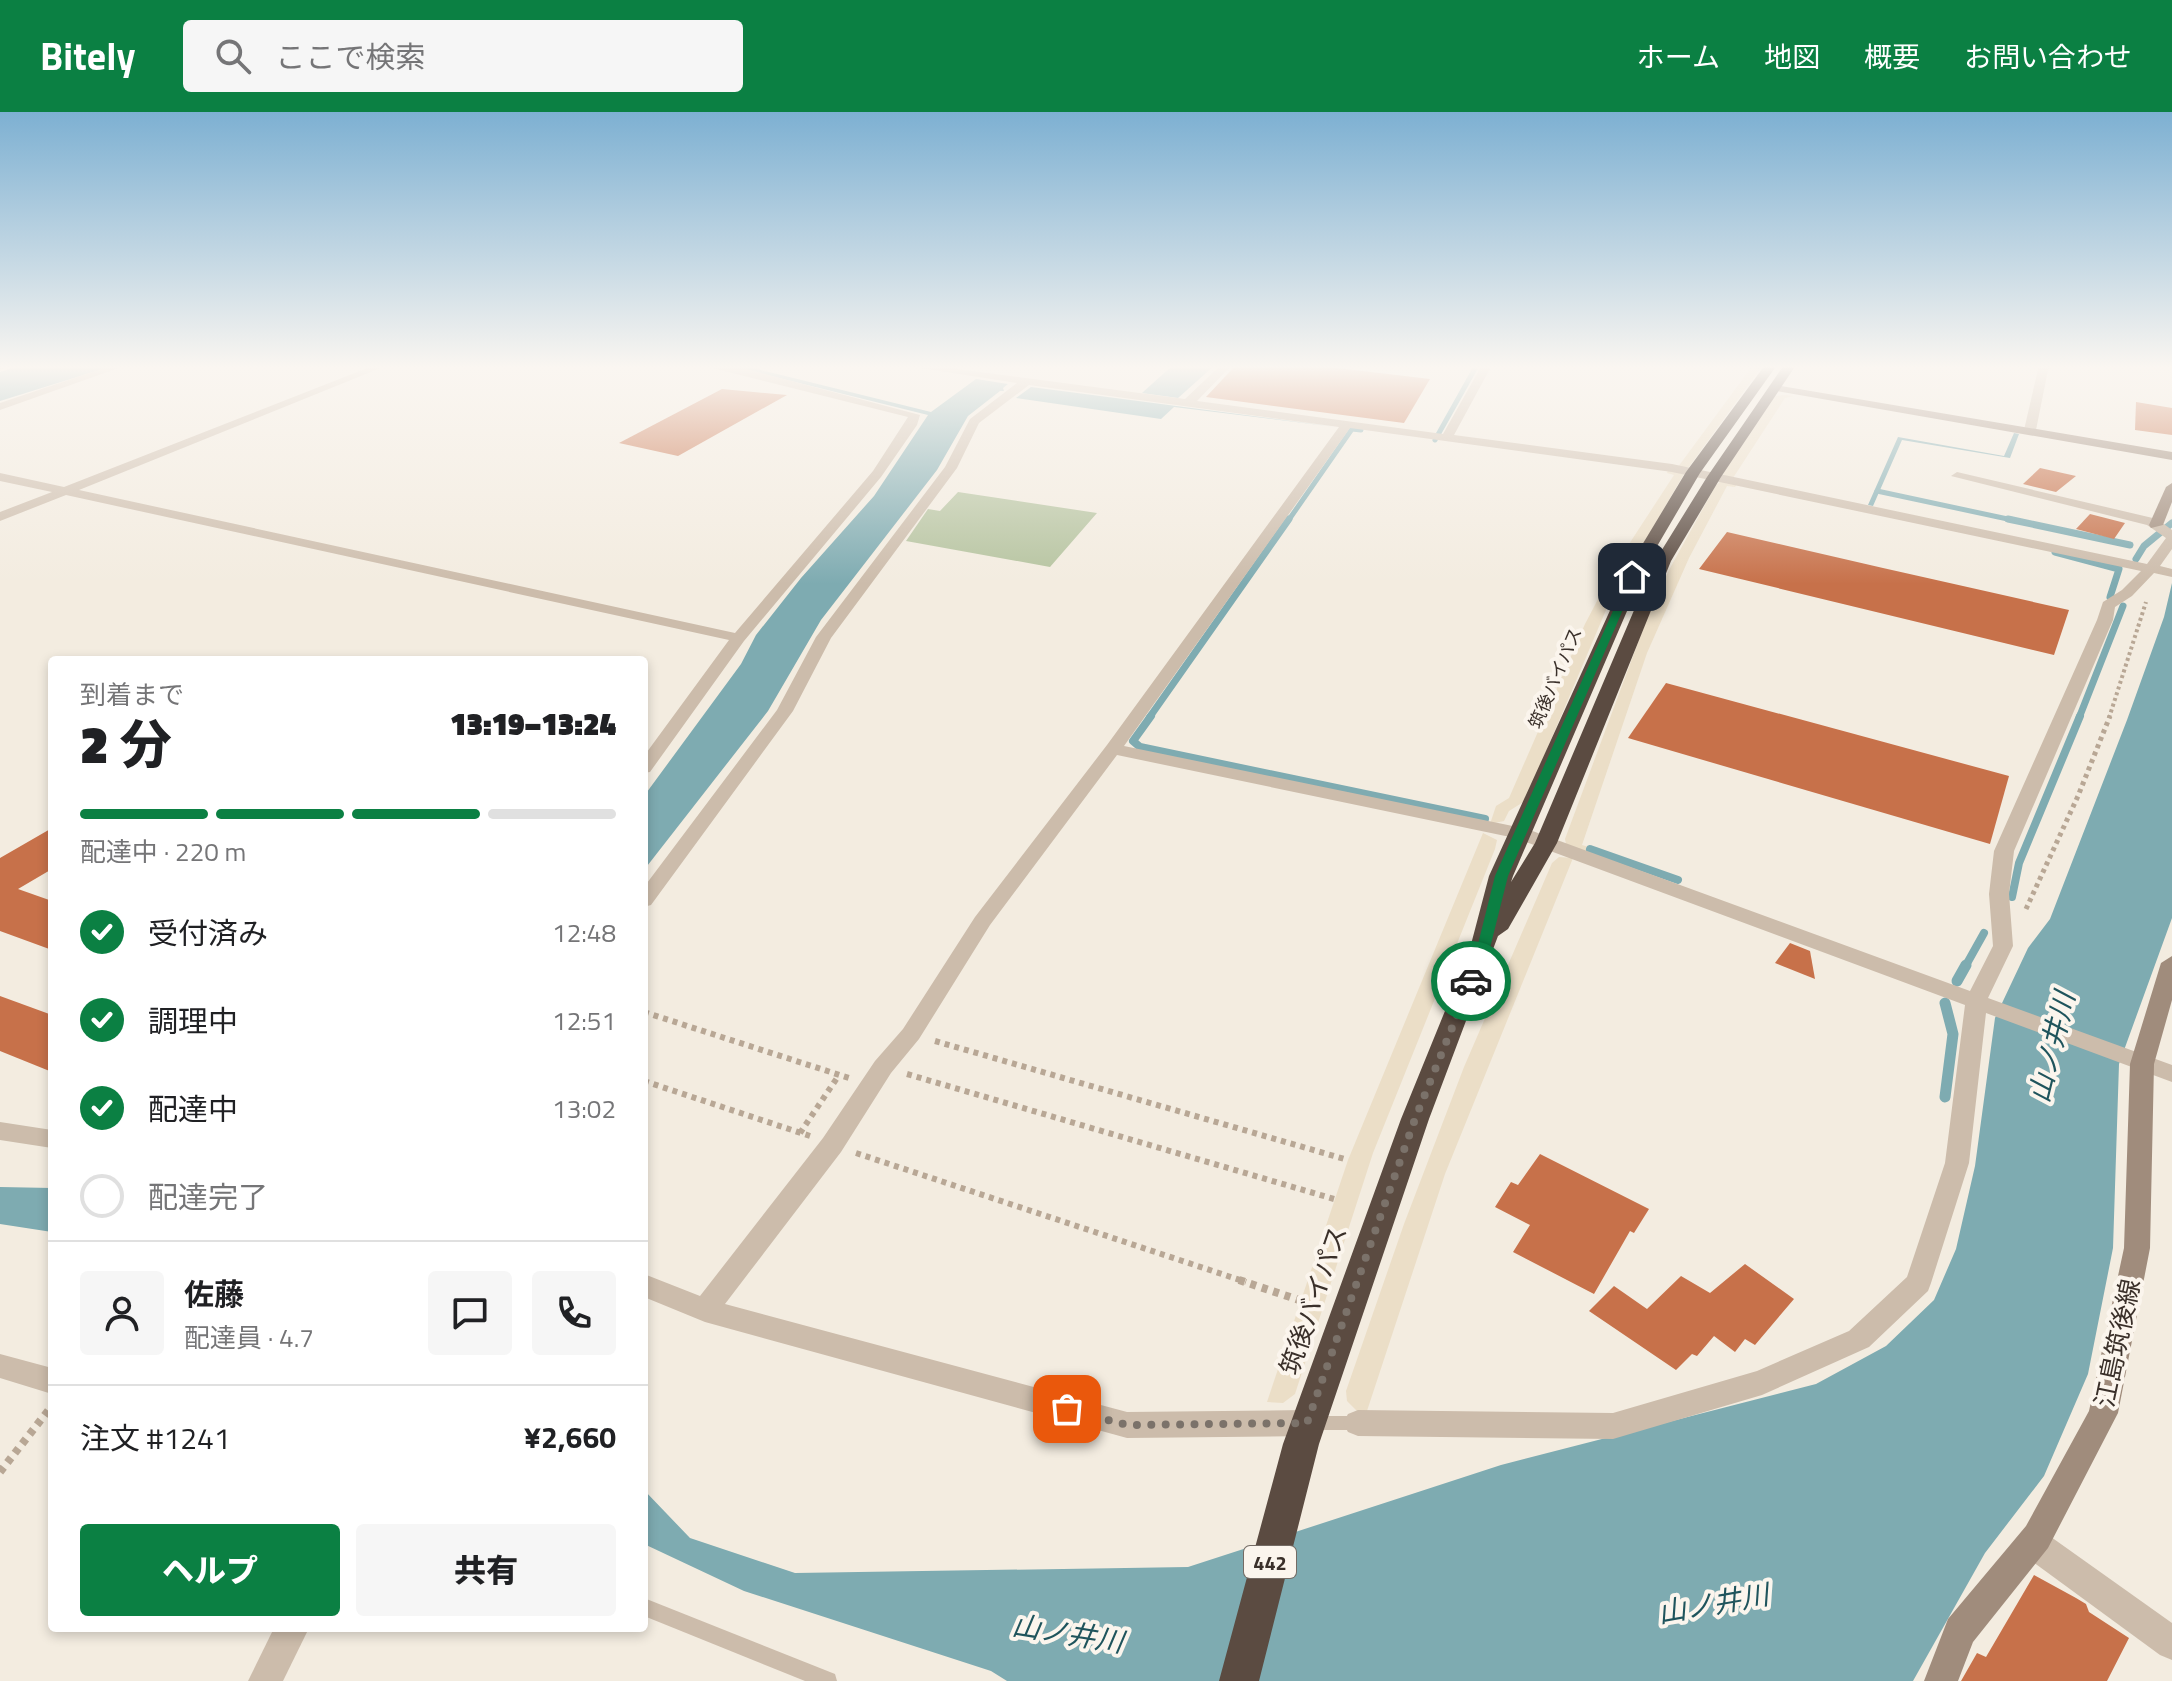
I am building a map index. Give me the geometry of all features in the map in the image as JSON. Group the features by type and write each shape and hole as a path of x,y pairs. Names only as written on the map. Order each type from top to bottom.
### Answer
{"highway":[{"name":"筑後バイパス","path":"1239,1681 1304,1434 1415,1119 1482,952 1501,876 1623,595 1693,472 1718,438"},
{"name":"筑後バイパス","path":"1482,952 1546,843 1663,561 1741,438"}],"main road":[{"path":"2075,438 2172,456"},
{"path":"2156,525 2172,487"},
{"name":"江島筑後線","path":"1941,1681 1960,1631 2033,1543 2103,1413 2137,1248 2135,1061 2172,963"}],"street":[{"path":"0,517 198,438"},
{"path":"648,763 739,638 877,474 902,438"},
{"path":"648,896 785,711 824,637 951,468 966,438"},
{"path":"705,1310 832,1145 878,1076 911,1034 982,922 1113,749 1337,438"},
{"path":"1456,438 1693,472 2149,571 2172,573"},
{"path":"1358,1423 1613,1426 1762,1382 1859,1339 1918,1283 1957,1163 1984,1006 2003,946 1999,894 2004,851 2105,620 2108,605 2117,601 2149,571 2172,538 2156,525 1957,476"},
{"path":"0,477 739,638"},
{"path":"1113,749 1520,833 2172,1074"},
{"path":"0,1131 48,1138"},
{"path":"648,1287 705,1310 1127,1425 1304,1434"},
{"path":"0,1366 48,1380"},
{"path":"2033,1543 2172,1643"},
{"path":"265,1681 290,1632"}],"lane":[{"path":"1304,1434 1358,1423"},
{"path":"648,1609 828,1681"}],"path":[{"path":"2003,946 2013,933 2058,842 2103,728 2137,638 2148,595 2149,571"},
{"path":"648,1013 839,1075 878,1076 1334,1199"},
{"path":"911,1034 1348,1160"},
{"path":"800,1133 839,1075"},
{"path":"648,1082 810,1136 801,1148"},
{"path":"832,1145 1299,1300"},
{"path":"0,1472 48,1411"}],"green space":[{"path":"958,492 1097,513 1050,567 906,541 928,509 940,511"}],"shaded area":[{"path":"1699,438 1710,438 1689,467 1678,467"},
{"path":"1747,438 1759,438 1733,478 1723,474"},
{"path":"1668,470 1684,474 1609,603 1525,801 1509,811 1504,821 1490,824 1496,806 1509,798 1585,624 1618,561 1674,475 1667,473"},
{"path":"1721,481 1737,484 1735,487 1727,486 1689,558 1647,653 1582,845 1589,847 1589,854 1566,844 1565,839 1649,613 1669,570"},
{"path":"1483,833 1497,840 1495,849 1373,1153 1295,1394 1283,1403 1267,1402 1348,1160"},
{"path":"1559,857 1573,858 1445,1174 1366,1414 1357,1411 1347,1401 1346,1391 1404,1224 1464,1067 1552,863"}],"water":[{"path":"913,438 955,438 937,470 821,620 768,711 648,865 648,791 741,664 756,635 801,578 874,496"},
{"path":"1897,438 2004,456 2012,438 2017,438 2010,458 1902,440 1873,506 1868,505"},
{"name":"山ノ井川","path":"2172,583 2172,918 2119,1064 2113,1248 2088,1374 2044,1476 1985,1553 1913,1681 1007,1681 991,1671 744,1591 648,1546 648,1494 690,1538 795,1573 1188,1567 1501,1465 1816,1384 1886,1346 1934,1300 1956,1249 1975,1166 1995,1018 2028,948 2050,919 2164,617"},
{"path":"0,1187 48,1188 48,1231 0,1224"}],"building":[{"path":"628,438 710,438 678,456 619,443"},
{"path":"2040,468 2076,476 2056,492 2023,484"},
{"path":"2090,514 2125,523 2114,539 2076,529"},
{"path":"1727,532 2069,610 2054,655 1699,569"},
{"path":"1666,683 2009,776 1990,844 1628,738"},
{"path":"48,830 48,871 18,889 48,900 48,949 0,931 0,858"},
{"path":"1790,943 1810,951 1815,979 1775,963"},
{"path":"0,996 48,1014 48,1070 0,1051"},
{"path":"1540,1154 1649,1209 1634,1233 1630,1231 1594,1294 1513,1252 1530,1225 1495,1207 1511,1182 1518,1185"},
{"path":"1745,1264 1794,1299 1755,1345 1745,1339 1735,1352 1714,1336 1697,1356 1692,1354 1676,1370 1589,1311 1614,1286 1647,1309 1681,1276 1710,1293"},
{"path":"2034,1575 2086,1604 2089,1612 2129,1638 2107,1681 1961,1681 1977,1653 1986,1657"}],"waterway":[{"path":"1288,521 1346,438"},
{"path":"1877,491 2017,521"},
{"path":"1149,718 1289,519"},
{"path":"2008,519 2130,545"},
{"path":"2136,559 2144,546 2172,523"},
{"path":"2055,552 2119,569 2110,597"},
{"path":"2079,718 2123,606"},
{"path":"1151,716 1133,741 1140,747 1485,819"},
{"path":"2012,897 2019,863 2080,716"},
{"path":"1590,849 1678,880"},
{"path":"1965,967 1984,933"},
{"path":"1957,981 1966,965"},
{"path":"1945,1003 1953,1034 1945,1097"}],"way so far":[{"path":"1067,1409 1127,1425 1307,1423 1415,1119 1471,981"}],"route":[{"path":"1471,981 1482,952 1501,876 1632,577"}]}
